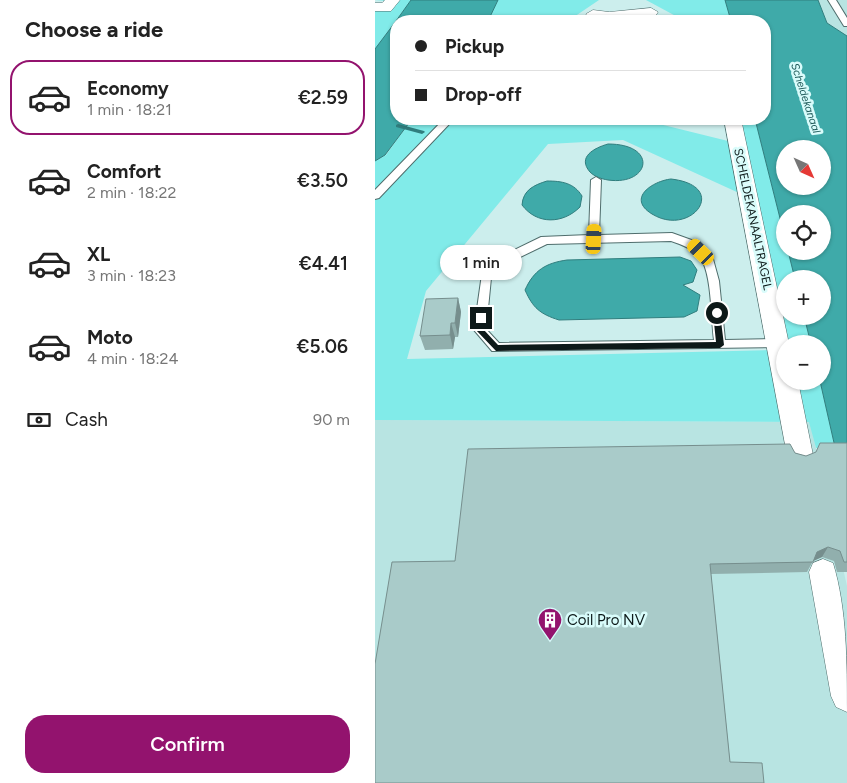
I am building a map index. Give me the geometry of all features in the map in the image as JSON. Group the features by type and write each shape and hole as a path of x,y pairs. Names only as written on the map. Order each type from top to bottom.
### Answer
{"street":[{"path":"375,7 386,8 393,0"},
{"path":"598,15 612,0"},
{"path":"635,0 656,15"},
{"path":"627,15 651,12"},
{"name":"SCHELDEKANAALTRAGEL","path":"733,125 776,335"},
{"name":"SCHELDEKANAALTRAGEL","path":"787,390 800,455"},
{"path":"823,572 847,696"}],"lane":[{"path":"832,0 847,24"},
{"path":"375,196 443,125"},
{"path":"594,239 596,180"},
{"path":"720,345 713,281 708,258 693,245 672,237 545,240 506,259 486,277 480,330 496,348 720,345 776,344"}],"shaded area":[{"path":"375,0 411,0 400,15 390,15 390,29 375,49 375,8 386,1"},
{"path":"498,0 599,0 577,15 491,15"},
{"path":"646,0 725,0 729,15 674,15"},
{"path":"818,0 847,0 847,36 827,23"},
{"path":"408,125 663,125 728,141 725,125 757,125 777,205 776,260 790,260 793,270 776,270 776,325 806,325 809,335 776,335 776,390 822,390 835,447 816,448 809,422 375,420 375,161 386,155","holes":["623,140 739,193 771,350 407,359 426,291 548,144"]},
{"name":"Coil Pro NV","path":"375,420 810,422 847,586 847,783 375,783"}],"water":[{"path":"411,0 498,0 491,15 400,15"},
{"name":"Scheldekanaal","path":"725,0 818,0 827,23 847,36 847,500 822,390 831,390 831,335 809,335 806,325 831,325 831,270 793,270 790,260 831,260 831,205 777,205 757,125 771,125 771,15 729,15"},
{"path":"390,29 390,125 408,125 385,155 375,161 375,49"},
{"path":"608,144 624,146 635,150 641,157 643,164 640,171 633,177 622,180 606,180 592,174 586,167 586,158 597,148"},
{"path":"671,179 689,183 699,191 702,199 699,208 691,215 680,220 666,220 652,214 641,202 645,191 650,187 664,180"},
{"path":"547,181 563,182 575,188 582,196 580,207 566,217 550,220 542,219 528,212 522,205 525,195 534,186"},
{"path":"680,257 691,261 697,270 693,282 683,285 700,295 697,311 684,317 559,320 538,310 525,290 532,277 541,269 560,261"}],"building":[{"path":"458,298 455,323 451,323 450,335 420,336 426,299"},
{"name":"Coil Pro NV","path":"820,443 847,443 847,562 844,562 840,551 828,547 817,552 813,562 710,564 730,762 762,763 764,783 375,783 375,664 392,562 455,561 468,449 790,444 795,453 806,456 816,452"}],"waterway":[{"path":"398,126 422,132"}],"place":[{"name":"Coil Pro NV","path":"550,641"}],"route":[{"path":"481,318 480,330 496,348 720,345 717,313"}]}
